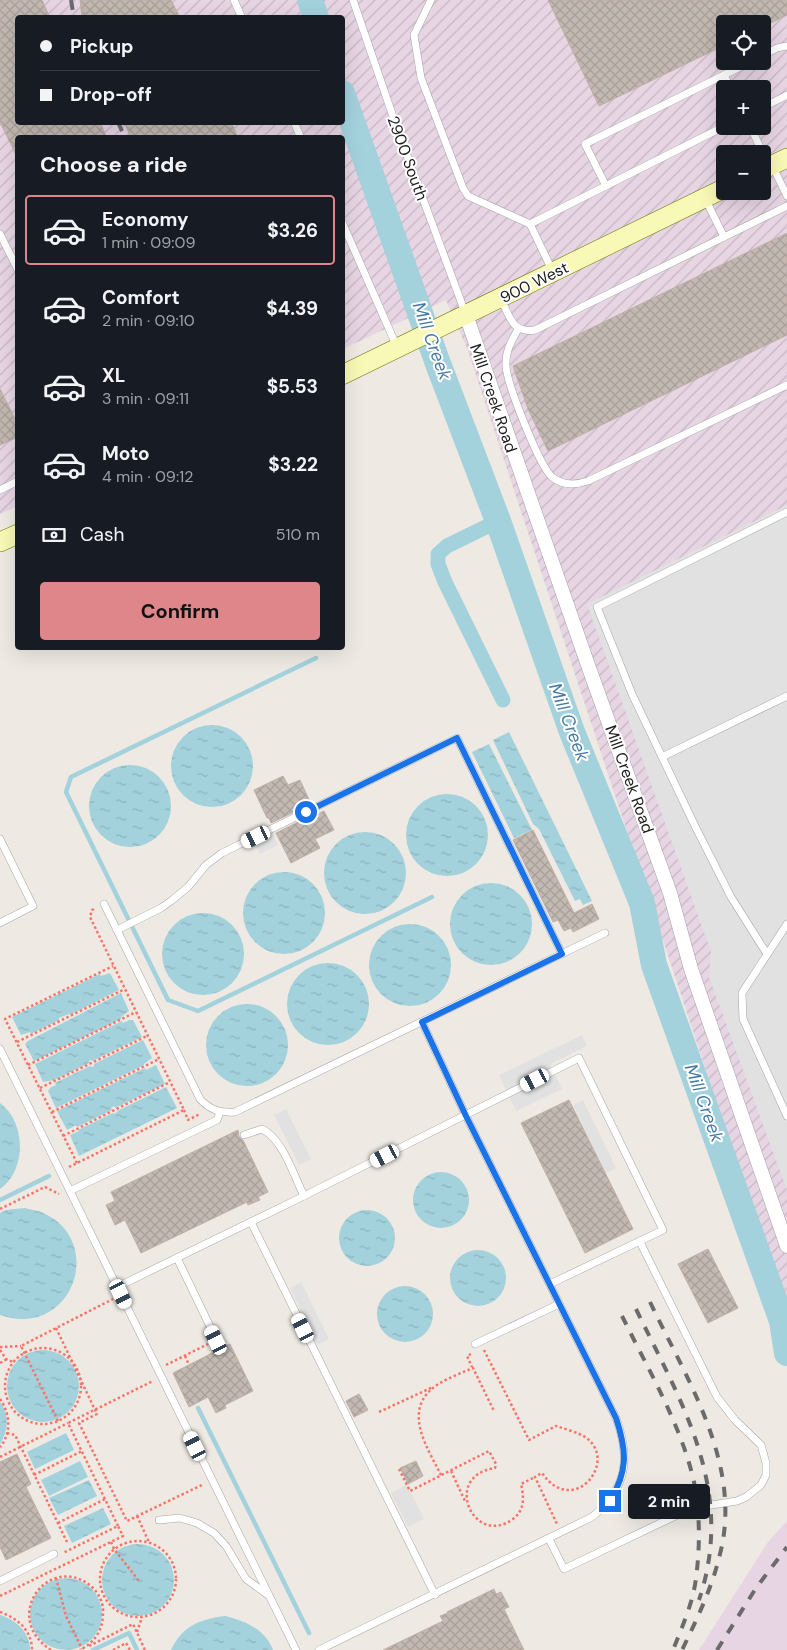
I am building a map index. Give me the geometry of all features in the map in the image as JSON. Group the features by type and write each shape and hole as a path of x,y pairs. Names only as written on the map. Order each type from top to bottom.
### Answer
{"main road":[{"name":"900 West","path":"345,373 716,192"},
{"path":"0,542 15,535"}],"street":[{"name":"Mill Creek Road","path":"466,315 670,893 691,969 787,1246"}],"lane":[{"path":"234,0 241,15"},
{"name":"2900 South","path":"353,0 399,134 466,315"},
{"path":"432,0 414,35 419,69 464,188 468,196 530,224 553,273"},
{"path":"771,52 787,46"},
{"path":"606,186 585,144 734,70"},
{"path":"724,75 726,80"},
{"path":"771,103 787,95"},
{"path":"530,224 716,131"},
{"path":"755,135 773,165 787,196"},
{"path":"705,198 724,237"},
{"path":"500,298 514,326 518,329 529,331 542,327 787,206"},
{"path":"345,229 397,348"},
{"path":"0,234 15,264"},
{"path":"518,329 506,355 506,368 530,439 540,459 552,476 569,484 588,481 787,385"},
{"path":"0,490 15,482"},
{"path":"767,954 731,897 662,757 632,694 597,607 787,512"},
{"path":"662,757 787,696"},
{"path":"117,930 161,908 180,894 206,864 222,853 457,738 562,954"},
{"path":"0,839 33,906 0,923"},
{"path":"104,904 200,1099 211,1109 220,1112 235,1112 605,933"},
{"path":"787,924 742,993 743,1019 787,1116"},
{"path":"319,1650 592,1517 610,1501 622,1477 625,1463 622,1435 616,1418 466,1116 422,1022"},
{"path":"0,1049 296,1650"},
{"path":"119,1291 177,1258 466,1116 579,1058 663,1230 550,1284"},
{"path":"70,1191 217,1120 220,1112"},
{"path":"244,1136 252,1131 262,1129 277,1141 304,1196"},
{"path":"251,1222 435,1594"},
{"path":"549,1538 564,1570 692,1508 737,1502 762,1485 766,1474 765,1454 761,1445 735,1420 717,1397 640,1242"},
{"path":"177,1258 217,1342"},
{"path":"480,1344 559,1304"},
{"path":"159,1520 180,1518 197,1523 214,1534 226,1546 246,1580 269,1595"},
{"path":"0,1581 54,1554"}],"path":[{"path":"104,904 92,910 90,917 188,1120 211,1109"},
{"path":"77,1163 5,1019 113,966"},
{"path":"17,1042 124,989"},
{"path":"28,1065 136,1012"},
{"path":"40,1088 147,1036"},
{"path":"52,1112 159,1059"},
{"path":"63,1136 170,1082"},
{"path":"60,1171 184,1110"},
{"path":"0,1209 45,1187 62,1195 70,1191"},
{"path":"0,1349 21,1346 119,1291"},
{"path":"56,1328 97,1414 79,1423 127,1521 212,1480"},
{"path":"158,1369 217,1342"},
{"path":"451,1471 472,1514 483,1523 497,1525 516,1517 523,1504 524,1497 521,1484 542,1473 548,1482 567,1490 582,1486 590,1481 598,1465 594,1448 585,1437 556,1426 529,1440 480,1344 467,1356 494,1411"},
{"path":"21,1346 58,1421"},
{"path":"36,1348 48,1348 59,1351 69,1358 76,1369 81,1380 80,1394 75,1406 66,1416 58,1421 42,1424 29,1422 17,1415 9,1404 5,1393 8,1369 24,1352 36,1348"},
{"path":"0,1349 13,1362"},
{"path":"185,1356 189,1365"},
{"path":"0,1363 8,1359"},
{"path":"379,1412 472,1368"},
{"path":"0,1457 162,1377"},
{"path":"437,1385 423,1401 418,1419 421,1435 441,1475"},
{"path":"0,1399 5,1406 8,1417 7,1433 0,1447"},
{"path":"5,1406 9,1404"},
{"path":"0,1596 123,1536 68,1424"},
{"path":"7,1433 15,1435 67,1542"},
{"path":"34,1475 82,1451"},
{"path":"399,1469 410,1491 489,1451 496,1464 495,1468 479,1473 469,1484 466,1492 468,1507"},
{"path":"535,1477 561,1532"},
{"path":"58,1523 105,1499"},
{"path":"137,1516 150,1543"},
{"path":"54,1554 65,1553 118,1526"},
{"path":"131,1541 150,1543 164,1551 172,1561 176,1574 176,1587 162,1609 142,1617 124,1615 113,1608 104,1596 100,1586 103,1562 120,1545 131,1541"},
{"path":"110,1542 139,1581"},
{"path":"32,1650 28,1622 31,1598 38,1588 47,1581 70,1577 82,1580 92,1587 100,1598 104,1609 103,1623 98,1635 90,1645 81,1650"},
{"path":"56,1578 66,1616 81,1650"},
{"path":"100,1598 104,1596"},
{"path":"0,1612 20,1622 40,1644 51,1650"},
{"path":"137,1632 142,1617"},
{"path":"81,1650 133,1624 146,1650"},
{"path":"113,1650 126,1643 130,1650"}],"shaded area":[{"path":"0,0 787,0 787,1306 773,1273 468,351 446,300 345,348 345,135 15,135 15,507 0,514"},
{"path":"787,505 787,1190 709,977 711,952 587,604"},
{"path":"272,833 278,845 260,854 254,842"},
{"path":"582,1035 587,1046 550,1064 562,1089 516,1111 499,1075"},
{"path":"583,1100 616,1168 606,1173 573,1105"},
{"path":"286,1109 311,1159 299,1165 274,1115"},
{"path":"301,1282 329,1339 317,1345 290,1288"},
{"path":"407,1485 424,1519 408,1527 391,1493"},
{"path":"787,1521 787,1650 699,1650 768,1542"}],"water":[{"path":"212,725 228,728 241,737 250,750 253,766 250,782 241,795 228,804 212,807 196,804 183,795 174,782 171,766 174,750 183,737 196,728"},
{"path":"509,732 592,901 583,905 580,899 575,901 539,829 533,824 493,740"},
{"path":"489,744 532,830 514,838 472,752"},
{"path":"130,765 146,768 159,777 168,790 171,806 168,822 159,835 146,844 130,847 114,844 101,835 92,822 89,806 92,790 101,777 114,768"},
{"path":"447,794 463,797 476,806 485,819 488,835 485,851 476,864 463,873 447,876 431,873 418,864 409,851 406,835 409,819 418,806 431,797"},
{"path":"365,832 381,835 394,844 403,857 406,873 403,889 394,902 381,911 365,914 349,911 336,902 327,889 324,873 327,857 336,844 349,835"},
{"path":"284,872 300,875 313,884 322,897 325,913 322,929 313,942 300,951 284,954 268,951 255,942 246,929 243,913 246,897 255,884 268,875"},
{"path":"491,883 507,886 520,895 529,908 532,924 529,940 520,953 507,962 491,965 475,962 462,953 453,940 450,924 453,908 462,895 475,886"},
{"path":"203,913 219,916 232,925 241,938 244,954 241,970 232,983 219,992 203,995 187,992 174,983 165,970 162,954 165,938 174,925 187,916"},
{"path":"410,924 426,927 439,936 448,949 451,965 448,981 439,994 426,1003 410,1006 394,1003 381,994 372,981 369,965 372,949 381,936 394,927"},
{"path":"328,963 344,966 357,975 366,988 369,1004 366,1020 357,1033 344,1042 328,1045 312,1042 299,1033 290,1020 287,1004 290,988 299,975 312,966"},
{"path":"110,973 119,990 70,1015 59,1018 59,1020 31,1034 30,1032 21,1035 12,1017 100,974 101,976"},
{"path":"121,993 129,1011 121,1019 34,1061 25,1044 28,1041"},
{"path":"247,1004 263,1007 276,1016 285,1029 288,1045 285,1061 276,1074 263,1083 247,1086 231,1083 218,1074 209,1061 206,1045 209,1029 218,1016 231,1007"},
{"path":"133,1020 142,1037 91,1060 89,1063 54,1080 43,1082 35,1064 122,1021 123,1023"},
{"path":"143,1040 152,1058 144,1065 56,1108 48,1091 56,1085 55,1083 90,1066 92,1067 94,1064"},
{"path":"156,1065 165,1084 115,1108 114,1106 111,1108 112,1110 67,1130 57,1111 145,1068 146,1070"},
{"path":"166,1087 177,1108 79,1156 70,1135"},
{"path":"0,1103 9,1111 15,1122 20,1146 15,1170 9,1181 0,1189"},
{"path":"435,1172 447,1172 457,1176 465,1184 469,1200 465,1216 457,1224 447,1228 435,1228 425,1224 417,1216 413,1206 413,1194 417,1184 425,1176"},
{"path":"25,1208 41,1212 62,1226 73,1244 77,1264 72,1284 62,1301 46,1314 25,1319 0,1315 0,1213 6,1210"},
{"path":"361,1210 373,1210 383,1214 391,1222 395,1238 391,1254 383,1262 373,1266 361,1266 351,1262 343,1254 339,1244 339,1232 343,1222 351,1214"},
{"path":"472,1250 484,1250 498,1258 506,1272 504,1289 498,1298 484,1306 472,1306 462,1301 455,1294 450,1284 450,1272 455,1262 462,1255"},
{"path":"399,1286 411,1286 421,1290 429,1298 433,1314 429,1330 421,1338 411,1342 399,1342 389,1338 381,1330 377,1320 377,1308 381,1298 389,1290"},
{"path":"43,1350 63,1356 73,1366 79,1386 73,1406 63,1416 43,1422 23,1416 13,1406 7,1386 13,1366 23,1356"},
{"path":"0,1402 7,1418 7,1423 5,1434 0,1444"},
{"path":"66,1433 74,1450 35,1469 27,1452"},
{"path":"80,1461 88,1477 49,1496 41,1480"},
{"path":"89,1480 97,1496 58,1515 49,1498"},
{"path":"103,1508 111,1524 72,1543 64,1526"},
{"path":"138,1544 158,1550 168,1560 174,1580 168,1600 158,1610 138,1616 118,1610 108,1600 102,1580 108,1560 118,1550"},
{"path":"66,1578 86,1584 96,1594 102,1614 96,1634 86,1644 66,1650 46,1644 36,1634 30,1614 36,1594 46,1584"},
{"path":"0,1615 17,1624 25,1632 30,1650 0,1650"},
{"path":"225,1616 247,1623 260,1631 273,1650 171,1650 186,1629 208,1619"}],"building":[{"path":"0,0 42,0 49,15 15,15 15,125 101,125 106,135 15,135 15,153 0,122"},
{"path":"80,0 171,0 178,15 82,15"},
{"path":"548,0 787,0 787,15 771,23 771,15 716,15 716,49 599,106"},
{"path":"125,125 232,125 237,135 130,135"},
{"path":"787,233 787,335 548,451 528,409 513,366"},
{"path":"0,389 15,419 15,438 0,445"},
{"path":"283,776 288,785 300,780 311,804 271,823 254,790"},
{"path":"324,811 334,830 315,839 320,848 291,863 276,833 316,813 316,815"},
{"path":"533,830 574,913 592,904 599,919 573,932 571,928 564,931 558,920 553,922 513,840"},
{"path":"569,1100 633,1229 585,1253 521,1123"},
{"path":"238,1130 239,1137 243,1140 268,1192 258,1197 260,1200 248,1205 247,1202 141,1253 125,1220 115,1225 106,1205 115,1201 111,1192"},
{"path":"708,1249 738,1308 708,1323 678,1264"},
{"path":"230,1344 253,1391 225,1405 226,1408 216,1413 208,1397 189,1407 173,1373"},
{"path":"359,1394 368,1410 354,1417 346,1401"},
{"path":"17,1454 31,1484 26,1487 51,1538 6,1560 0,1547 0,1462"},
{"path":"416,1461 423,1476 408,1484 400,1468"},
{"path":"494,1589 496,1594 501,1592 509,1607 504,1609 524,1650 383,1650 443,1621 440,1616"}],"waterway":[{"name":"Mill Creek","path":"310,0 315,15"},
{"name":"Mill Creek","path":"345,101 437,361 498,521 572,732 642,903 654,965 782,1321 787,1353"},
{"path":"498,521 447,546 438,554 438,564 503,700"},
{"path":"316,658 71,777 66,792 168,1000 198,1011 432,897"},
{"path":"0,1200 49,1176"},
{"path":"198,1408 309,1633"},
{"path":"93,1650 129,1633 137,1650"}],"railway":[{"path":"71,0 74,15"},
{"path":"119,125 124,135"},
{"path":"650,1302 708,1424 718,1456 724,1488 725,1521 717,1567 699,1615 682,1650"},
{"path":"636,1309 686,1414 699,1449 707,1485 711,1521 709,1560 699,1600"},
{"path":"622,1316 674,1422 690,1465 695,1487 699,1532 695,1587 690,1606 673,1650"},
{"path":"717,1650 756,1588 787,1547"}],"route":[{"path":"306,812 457,738 562,954 422,1022 466,1116 616,1418 622,1435 625,1463 622,1477 610,1501"}]}
